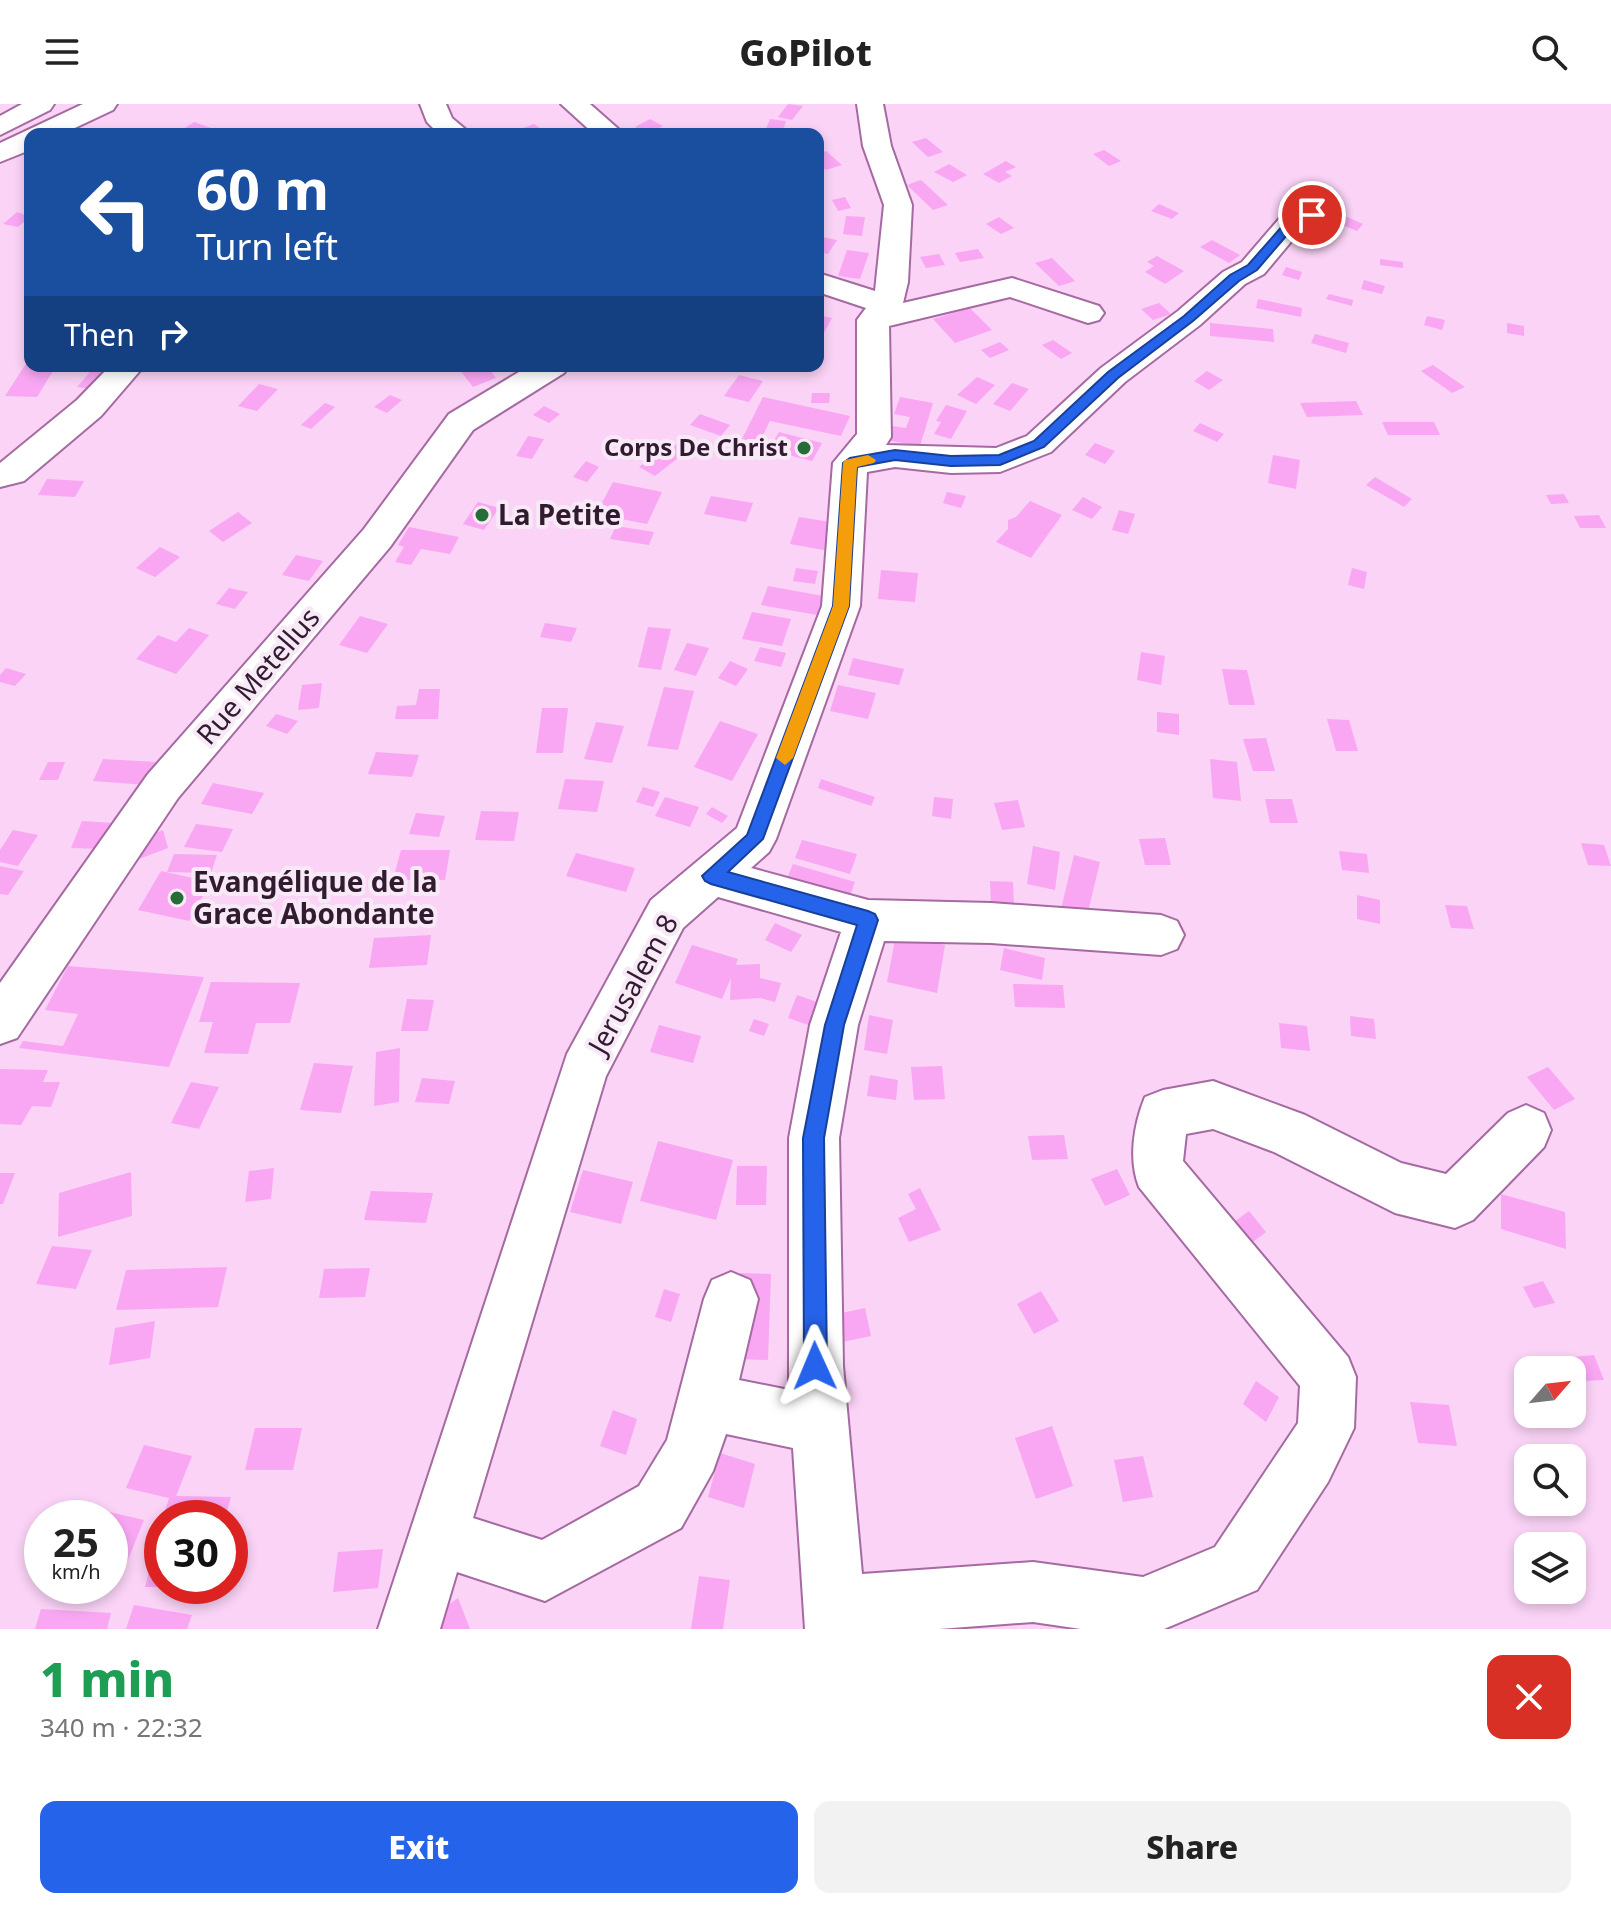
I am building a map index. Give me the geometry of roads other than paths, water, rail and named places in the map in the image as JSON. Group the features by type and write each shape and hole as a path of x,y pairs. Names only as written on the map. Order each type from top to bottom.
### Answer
{"street":[{"path":"0,127 41,104"},
{"path":"53,128 104,104"},
{"path":"433,104 440,122 448,128"},
{"path":"574,104 603,128"},
{"path":"850,463 874,437 880,313 893,282 898,205 877,146 870,104"},
{"path":"0,154 24,142"},
{"path":"850,463 895,455 951,461 1000,460 1039,444 1113,375 1189,318 1234,278 1253,268 1295,218 1329,211"},
{"path":"824,285 880,313 1012,287 1088,313"},
{"path":"0,475 12,472 89,408 122,372"},
{"name":"Rue Metellus","path":"0,1022 163,786 377,538 461,422 543,372"},
{"name":"Jerusalem 8","path":"409,1629 584,1070 667,914 754,839 841,606 850,463"},
{"path":"711,876 868,920 991,923 1161,935"},
{"path":"868,920 834,1025 814,1138 815,1366 835,1618 1033,1592 1143,1607 1236,1569 1308,1462 1326,1428 1328,1377 1157,1169 1163,1114 1213,1105 1287,1132 1395,1187 1455,1202 1526,1130"},
{"path":"439,1536 545,1571 660,1507 693,1451 731,1299"},
{"path":"707,1402 820,1425"}],"place":[{"name":"Corps De Christ","path":"804,448"},
{"name":"La Petite","path":"482,515"},
{"name":"Evangélique de la Grace Abondante","path":"177,898"}]}
